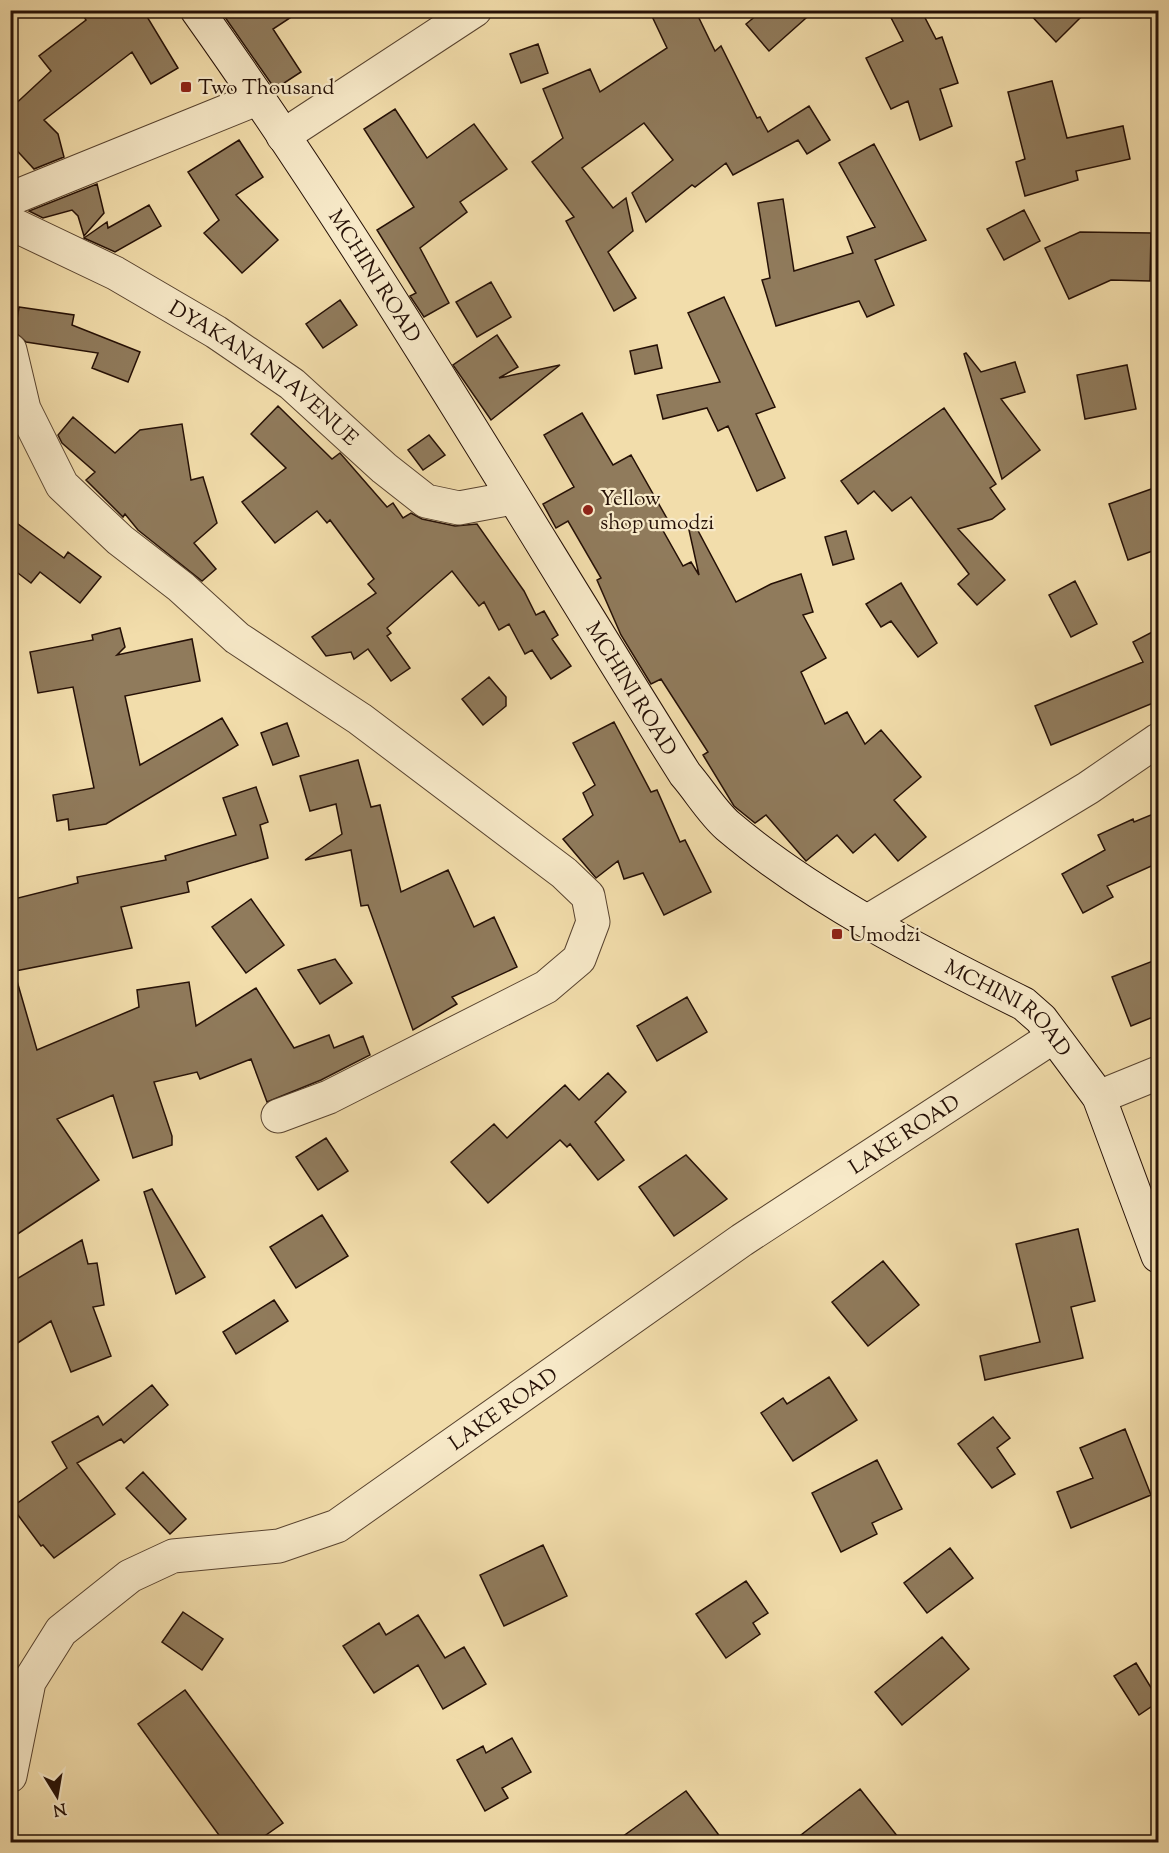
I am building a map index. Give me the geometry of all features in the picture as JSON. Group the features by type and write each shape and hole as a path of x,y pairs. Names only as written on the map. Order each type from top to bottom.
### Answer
{"street":[{"name":"MCHINI ROAD","path":"196,10 259,98 685,774 727,825 780,865 868,921 1024,1004 1041,1019 1099,1097 1158,1256"},
{"path":"283,136 475,10"},
{"path":"10,199 259,98"},
{"name":"DYAKANANI AVENUE","path":"10,223 115,273 216,332 292,384 384,468 426,501 459,507 513,498"},
{"path":"10,350 24,409 62,485 70,493 120,540 181,587 237,638 360,719 564,873 588,896 593,922 579,959 546,987 329,1097 278,1116"},
{"path":"868,921 1088,789 1158,740"},
{"name":"LAKE ROAD","path":"10,1776 29,1682 61,1630 130,1576 173,1556 279,1546 337,1526 742,1240 1053,1037"},
{"path":"1099,1097 1158,1073"}],"building":[{"path":"80,10 143,10 178,68 151,84 132,52 44,120 58,134 64,157 34,169 10,143 10,109 51,71 39,56 86,20"},
{"path":"220,10 302,10 273,29 301,72 275,89"},
{"path":"649,10 695,10 715,51 721,46 757,118 760,117 768,132 809,106 830,140 807,154 798,140 733,175 726,163 695,187 692,185 646,222 632,193 673,160 644,123 582,168 613,208 626,198 633,231 608,252 636,298 614,311 566,221 574,217 532,162 563,138 543,89 590,69 600,92 667,48"},
{"path":"763,10 815,10 769,51 746,24"},
{"path":"887,10 921,10 936,39 942,37 958,83 940,89 952,126 920,140 908,101 891,109 866,58 903,41"},
{"path":"1026,10 1088,10 1056,42"},
{"path":"538,44 548,73 521,83 510,54"},
{"path":"1052,81 1067,138 1123,126 1130,159 1076,171 1078,180 1025,196 1016,162 1025,159 1008,92"},
{"path":"395,109 427,158 474,124 507,169 460,202 467,212 420,248 449,303 424,317 410,296 416,293 377,230 414,207 364,129"},
{"path":"239,140 263,177 236,195 278,240 242,273 204,233 219,220 188,172"},
{"path":"874,144 926,240 875,260 894,305 867,317 859,301 776,326 762,280 770,278 758,203 783,199 794,271 853,253 847,237 875,227 839,163"},
{"path":"97,184 104,213 84,236 78,216 72,210 43,218 29,211"},
{"path":"149,205 161,226 115,252 84,238 107,222 108,228"},
{"path":"1024,210 1040,241 1004,260 987,229"},
{"path":"1080,232 1151,233 1150,281 1111,280 1069,299 1045,248"},
{"path":"491,282 511,317 477,337 456,302"},
{"path":"724,297 775,407 756,414 785,478 757,491 728,426 718,431 707,408 663,419 657,395 720,382 688,313"},
{"path":"340,300 357,325 323,348 306,324"},
{"path":"19,307 74,315 72,325 140,352 128,382 92,368 98,353 26,342 15,332"},
{"path":"497,335 518,367 499,378 560,365 491,420 453,365"},
{"path":"657,345 662,368 635,374 630,351"},
{"path":"966,353 981,372 1015,362 1025,392 1001,399 1040,450 1002,479 964,354"},
{"path":"1127,365 1136,409 1085,419 1077,375"},
{"path":"278,406 332,459 340,453 387,507 393,503 403,518 411,513 422,519 455,526 477,524 524,591 536,615 544,611 558,635 552,639 571,666 551,679 532,650 525,654 509,624 499,630 484,602 479,606 452,571 387,628 391,633 387,636 410,668 391,681 368,649 354,659 351,652 326,656 312,637 376,593 368,584 374,579 330,520 327,523 317,511 275,543 242,502 286,468 251,434"},
{"path":"944,408 996,484 990,488 1005,509 992,519 958,529 1005,580 977,605 958,584 969,574 911,497 892,511 874,491 858,504 841,481"},
{"path":"582,413 613,465 631,455 669,522 661,527 683,566 691,562 699,575 689,530 696,527 736,602 771,584 801,574 813,612 803,615 826,658 801,672 825,724 847,712 865,744 881,730 921,777 894,800 926,837 898,861 875,834 853,853 837,835 806,861 766,815 755,823 734,806 703,755 708,752 661,679 651,684 621,635 597,580 601,578 568,521 556,528 543,504 574,487 544,435"},
{"path":"73,417 115,453 140,430 182,424 191,480 203,477 217,523 194,543 216,569 202,581 138,530 125,514 123,517 86,480 95,472 62,443 58,435"},
{"path":"429,435 445,455 423,470 408,450"},
{"path":"1154,488 1158,501 1158,549 1128,560 1109,504"},
{"path":"10,518 64,558 68,552 101,577 80,603 40,572 31,583 10,567"},
{"path":"846,531 854,559 833,565 825,537"},
{"path":"1075,581 1097,624 1071,637 1049,595"},
{"path":"901,583 937,643 918,657 891,621 881,627 866,604"},
{"path":"120,628 125,647 117,655 192,639 200,681 125,696 140,765 222,718 238,745 106,824 69,830 68,819 57,821 53,795 94,788 73,687 38,693 30,652 93,640 92,635"},
{"path":"1158,629 1158,701 1051,745 1035,706 1143,662 1133,642"},
{"path":"489,677 506,697 506,706 483,725 462,699"},
{"path":"614,722 651,792 657,790 680,842 685,840 711,892 664,915 643,873 624,879 618,861 596,878 563,839 593,815 583,793 595,785 573,743"},
{"path":"287,723 299,756 273,765 261,733"},
{"path":"358,760 371,807 380,805 401,892 448,870 474,927 494,917 517,967 452,997 457,1004 413,1030 368,905 361,906 351,850 305,860 342,834 336,804 310,811 300,776"},
{"path":"256,787 268,822 260,825 268,858 187,882 189,892 121,907 132,948 10,972 10,900 78,883 77,877 166,860 165,856 236,835 223,798"},
{"path":"1158,812 1158,863 1107,886 1113,897 1083,913 1062,874 1105,850 1098,835 1133,819 1134,822"},
{"path":"251,899 284,945 246,973 212,927"},
{"path":"335,959 352,983 320,1004 298,970"},
{"path":"1158,959 1158,1015 1131,1026 1112,977"},
{"path":"17,981 37,1050 139,1007 137,990 189,982 196,1026 256,988 294,1048 329,1035 334,1048 363,1036 370,1055 321,1080 267,1102 251,1059 200,1079 197,1072 154,1082 172,1136 172,1145 133,1158 113,1095 57,1119 99,1180 10,1239 10,982"},
{"path":"687,997 707,1032 657,1061 637,1026"},
{"path":"608,1073 626,1092 595,1122 624,1160 598,1180 570,1144 567,1147 560,1140 488,1203 451,1162 494,1124 507,1138 565,1085 579,1100"},
{"path":"326,1138 348,1171 318,1190 296,1157"},
{"path":"686,1155 727,1199 674,1236 639,1187"},
{"path":"152,1189 205,1277 176,1294 144,1192"},
{"path":"322,1215 348,1256 296,1288 270,1247"},
{"path":"1078,1229 1095,1301 1071,1307 1083,1358 985,1380 980,1356 1040,1342 1016,1244"},
{"path":"82,1240 88,1264 97,1263 104,1305 93,1307 111,1356 71,1372 51,1321 10,1348 10,1283"},
{"path":"883,1261 919,1305 868,1346 832,1302"},
{"path":"274,1300 288,1321 236,1354 223,1332"},
{"path":"829,1377 857,1420 793,1461 761,1413 783,1398 787,1404"},
{"path":"152,1385 168,1405 124,1443 121,1439 77,1463 115,1514 54,1558 43,1545 41,1546 12,1507 67,1468 52,1442 98,1416 103,1425"},
{"path":"993,1417 1010,1438 997,1448 1015,1474 992,1488 958,1444"},
{"path":"1125,1429 1151,1495 1071,1528 1057,1492 1093,1478 1080,1448"},
{"path":"877,1460 902,1509 872,1523 877,1534 841,1552 812,1493"},
{"path":"143,1472 186,1519 170,1534 126,1488"},
{"path":"543,1545 567,1596 504,1626 480,1575"},
{"path":"950,1548 973,1578 927,1613 904,1583"},
{"path":"746,1581 768,1613 753,1623 760,1634 726,1658 696,1614"},
{"path":"183,1612 223,1639 202,1670 162,1642"},
{"path":"418,1615 445,1658 464,1647 486,1684 443,1709 418,1665 374,1693 343,1646 379,1623 386,1635"},
{"path":"942,1637 969,1669 902,1725 875,1692"},
{"path":"1136,1663 1158,1699 1158,1702 1139,1715 1114,1676"},
{"path":"185,1690 283,1823 256,1842 224,1842 138,1724"},
{"path":"512,1738 531,1772 502,1788 508,1798 485,1811 457,1760 483,1746 486,1753"},
{"path":"860,1789 902,1842 792,1842"},
{"path":"686,1791 724,1842 615,1842"}],"place":[{"name":"Two Thousand","path":"186,87"},
{"name":"Yellow shop umodzi","path":"588,510"},
{"name":"Umodzi","path":"837,934"}]}
